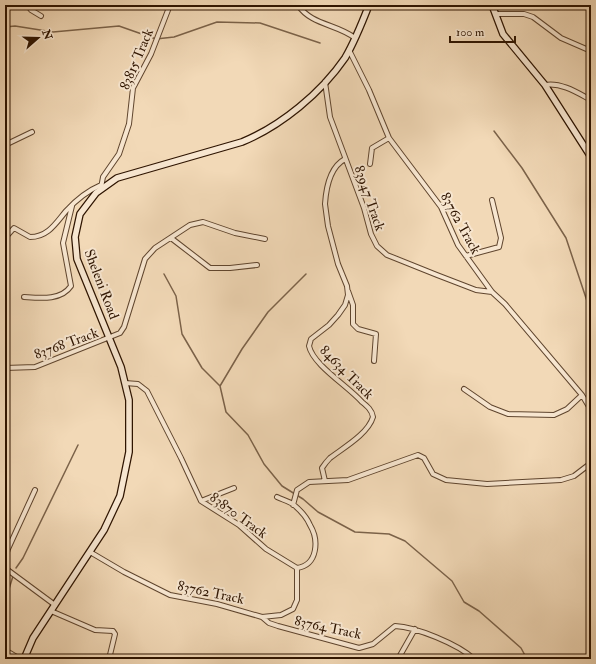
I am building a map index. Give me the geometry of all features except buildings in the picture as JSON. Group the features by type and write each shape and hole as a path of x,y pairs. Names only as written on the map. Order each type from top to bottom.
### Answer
{"street":[{"path":"28,5 31,10 42,16"},
{"name":"83815 Track","path":"101,187 103,177 119,154 129,124 132,88 150,54 170,5"},
{"path":"298,5 308,17 338,28 355,38"},
{"name":"Sheleni Road","path":"24,659 33,638 104,530 120,496 125,480 130,439 128,400 125,383 110,338 81,271 75,249 75,237 80,214 101,187 117,178 242,142 258,136 289,115 325,82 349,50 369,5"},
{"path":"492,5 503,34 545,86 591,157"},
{"path":"495,14 524,14 533,17 562,38 591,51"},
{"name":"83762 Track","path":"349,50 369,90 390,138 441,207 458,246 492,292 505,304 582,395 591,410"},
{"name":"83947 Track","path":"325,82 330,117 344,159 364,208 371,234 381,250 387,255 476,290 492,292"},
{"path":"545,86 550,84 567,88 591,100"},
{"path":"5,145 32,132"},
{"path":"370,164 372,148 390,138"},
{"path":"344,159 338,162 333,171 325,195 325,204 338,264 353,305 353,324 358,329 376,334 374,361"},
{"path":"5,238 14,228 30,237 43,235 55,225 85,193 101,187"},
{"path":"466,256 498,247 501,244 501,238 492,200"},
{"path":"24,297 48,298 58,296 71,286 63,243 72,206"},
{"name":"83768 Track","path":"5,368 35,367 120,333 124,327 145,258 155,248 190,225 198,222 209,223 234,233 265,239"},
{"path":"171,238 210,268 217,269 257,265"},
{"name":"84634 Track","path":"325,481 322,468 329,458 340,452 367,428 373,417 370,410 356,395 317,361 309,346 312,339 329,326 343,308 347,299 348,290"},
{"name":"83870 Track","path":"125,383 138,384 147,391 188,471 201,501 239,525 266,549 297,568"},
{"path":"464,389 490,407 508,414 554,415 567,408 582,395"},
{"path":"293,505 295,494 302,487 313,481 348,480 418,455 424,458 433,474 446,480 487,484 561,480 574,476 591,463"},
{"path":"201,501 234,488"},
{"path":"5,559 35,490"},
{"path":"277,497 293,505 311,525 314,537 314,556 307,565 297,568"},
{"name":"83762 Track","path":"90,552 110,565 170,595 217,604 262,617 281,615 293,609 297,600 297,568"},
{"path":"5,568 55,605"},
{"path":"51,611 96,630 113,631 115,634 109,659"},
{"name":"83764 Track","path":"262,617 269,623 278,626 359,648 373,644 395,626 415,629 462,650 474,659"},
{"path":"398,659 415,629"},
{"path":"5,650 20,659"}],"waterway":[{"path":"5,27 15,26 53,32 119,26 156,39 174,37 217,22 260,23 320,43"},
{"path":"494,131 522,168 566,238 588,304 591,308"},
{"path":"164,274 176,296 182,334 202,368 220,386"},
{"path":"306,274 268,312 242,349 220,386 226,412 248,435 264,464 282,486 303,499 318,512 355,532 389,534 405,541 452,581 464,602 479,611 521,648 527,659"},
{"path":"16,568 23,558 78,445"},
{"path":"5,602 13,576"}]}
